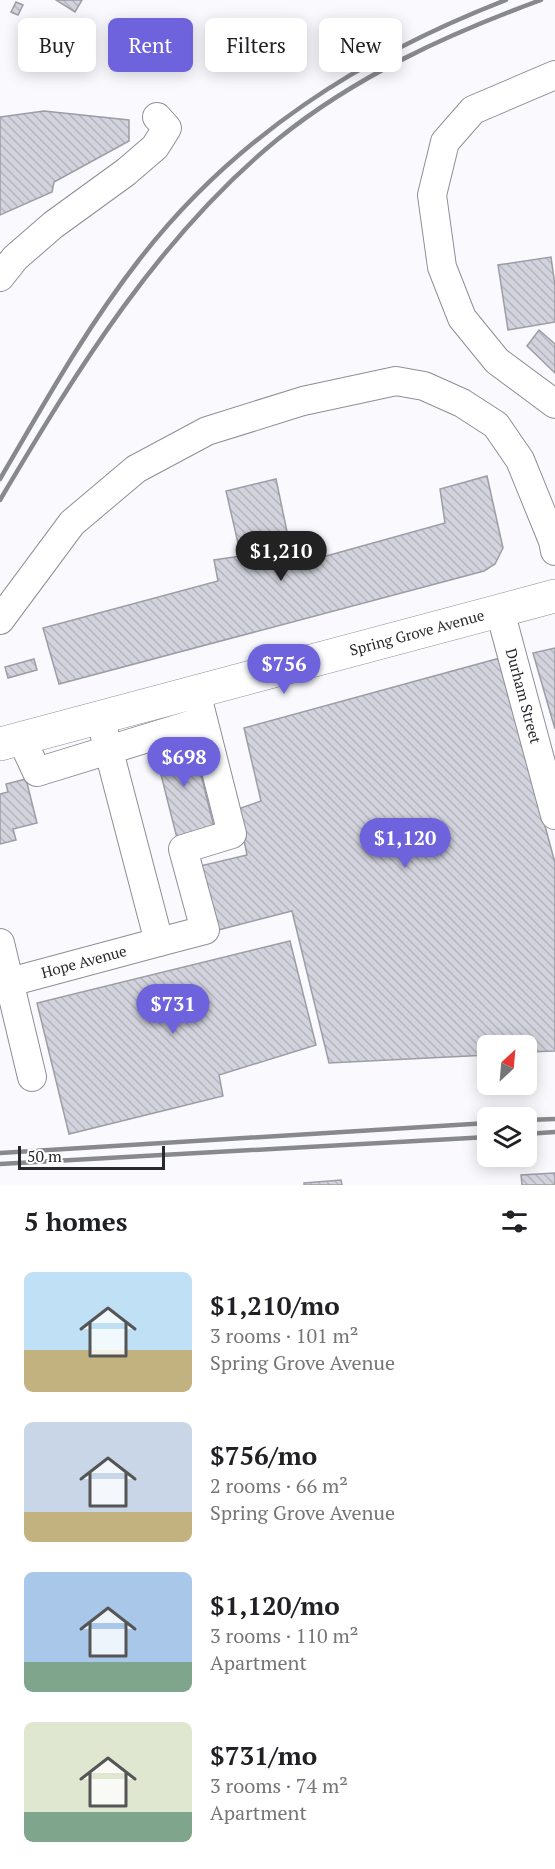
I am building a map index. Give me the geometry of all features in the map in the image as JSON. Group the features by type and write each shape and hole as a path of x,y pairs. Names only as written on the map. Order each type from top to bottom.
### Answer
{"main road":[{"name":"Spring Grove Avenue","path":"11,741 100,717 200,706 500,611 555,596"}],"lane":[{"path":"555,75 473,111 446,142 432,195 442,267 462,318 497,361 555,404"},
{"path":"0,277 15,258 53,225 126,172 155,147 167,128 157,117"},
{"path":"0,620 72,523 136,469 207,431 303,401 396,381 424,386 452,399 496,425 520,460 555,551"},
{"name":"Durham Street","path":"500,611 555,815"},
{"path":"11,741 37,772 108,751 200,706"},
{"name":"Hope Avenue","path":"10,982 205,930 183,849 232,834 200,706"},
{"path":"100,717 159,942"},
{"path":"0,943 32,1077"}],"building":[{"path":"56,0 82,0 75,12"},
{"path":"16,2 23,5 18,15 11,12"},
{"path":"44,111 129,120 129,141 54,182 52,192 0,215 0,117"},
{"path":"551,257 555,286 555,322 508,330 498,265"},
{"path":"539,330 555,344 555,373 527,346"},
{"path":"487,476 503,548 495,564 484,571 59,684 43,628 218,581 214,560 241,556 226,491 276,479 289,541 314,534 319,558 445,523 440,489"},
{"path":"555,648 555,729 533,653"},
{"path":"500,658 555,863 555,1051 537,1052 537,1035 477,1035 477,1056 329,1063 292,911 218,930 200,866 247,855 238,809 261,801 244,728"},
{"path":"34,659 37,670 8,678 5,667"},
{"path":"192,739 214,827 177,838 154,747"},
{"path":"26,779 37,823 13,829 16,840 0,844 0,794 8,792 6,784"},
{"path":"290,941 316,1045 219,1075 223,1096 69,1134 37,1003"},
{"path":"555,1173 555,1185 522,1185 521,1175"},
{"path":"341,1180 342,1185 304,1185 304,1183"}],"railway":[{"path":"0,479 101,312 139,260 176,216 217,175 259,138 304,104 352,74 453,22 506,0"},
{"path":"0,500 59,402 123,307 195,218 235,177 308,116 371,76 437,42 541,0"},
{"path":"537,1120 555,1119"},
{"path":"0,1153 477,1124"},
{"path":"537,1133 555,1132"},
{"path":"0,1164 477,1138"}]}
